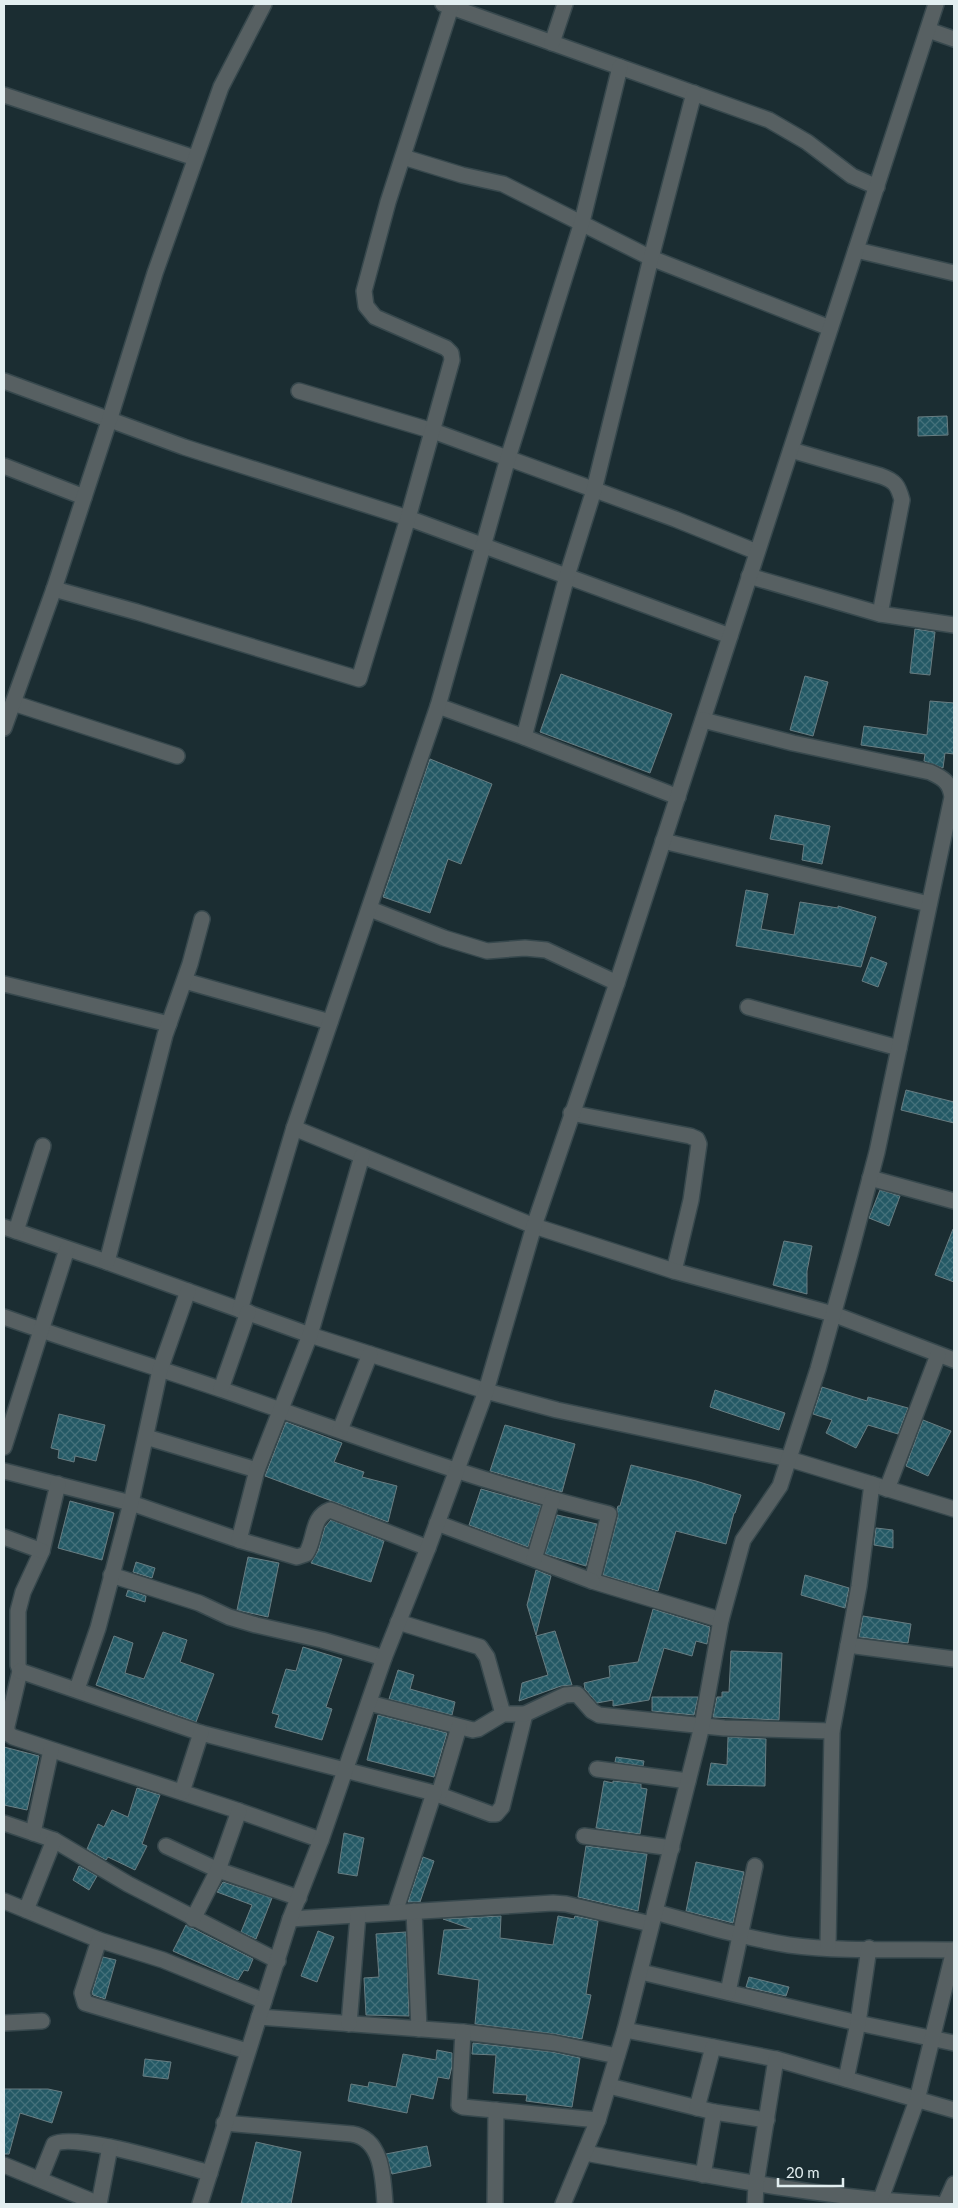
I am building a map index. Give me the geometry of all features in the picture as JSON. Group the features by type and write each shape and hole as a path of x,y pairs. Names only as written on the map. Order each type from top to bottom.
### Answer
{"street":[{"path":"4,728 54,590 155,273 195,158 221,86 264,4"},
{"path":"552,42 564,4"},
{"path":"200,2204 247,2051 278,1962 290,1919 321,1840 384,1658 428,1548 486,1391 534,1226 617,983 936,4"},
{"path":"54,590 138,612 359,678 408,518 452,360 451,353 446,348 375,317 366,306 364,291 447,5 770,120 807,142 852,176 877,187"},
{"path":"928,30 954,39"},
{"path":"221,1389 294,1128 370,910 379,878 438,706 508,458 582,222 620,67"},
{"path":"524,737 568,576 594,490 694,93"},
{"path":"4,95 195,158"},
{"path":"403,157 462,175 503,184 651,258 830,328"},
{"path":"856,250 954,273"},
{"path":"4,381 110,418 184,447 408,518 730,636"},
{"path":"299,391 433,431 758,552"},
{"path":"791,450 881,476 894,481 899,488 902,500 880,614"},
{"path":"4,466 84,497"},
{"path":"750,576 880,614 954,625"},
{"path":"12,703 177,756"},
{"path":"438,706 524,737 678,797"},
{"path":"564,2204 598,2120 625,2030 702,1726 721,1620 743,1540 777,1492 789,1459 833,1314 870,1178 952,797 951,786 943,778 930,772 793,743 703,720"},
{"path":"663,840 929,904"},
{"path":"370,910 444,938 487,951 525,948 546,950 617,983"},
{"path":"107,1262 169,1024 185,980 202,919"},
{"path":"185,980 330,1022"},
{"path":"4,984 169,1024"},
{"path":"748,1007 899,1048"},
{"path":"572,1113 690,1136 697,1139 699,1144 691,1200 674,1271"},
{"path":"294,1128 534,1226 674,1271 833,1314 954,1360"},
{"path":"43,1146 10,1229 310,1335 486,1391 557,1410 789,1459 954,1510"},
{"path":"239,1540 257,1470 310,1335 362,1156"},
{"path":"870,1178 954,1201"},
{"path":"4,1447 11,1401 42,1331 67,1249"},
{"path":"77,1690 98,1628 131,1503 160,1370 188,1291"},
{"path":"4,1317 456,1470 552,1500 608,1514 592,1581"},
{"path":"340,1430 370,1354"},
{"path":"887,1488 938,1355"},
{"path":"146,1437 257,1470"},
{"path":"4,1471 131,1503 239,1540 297,1557 304,1556 308,1550 318,1519 323,1513 330,1510 428,1548"},
{"path":"58,1484 42,1550 20,1602 11,1617 20,1671 9,1691 8,1734 13,1738 182,1792 321,1840"},
{"path":"828,1947 832,1731 859,1586 872,1484"},
{"path":"534,1559 552,1500"},
{"path":"437,1523 592,1581 721,1620"},
{"path":"4,1537 42,1550"},
{"path":"111,1575 199,1602 229,1617 322,1640 384,1658"},
{"path":"398,1622 480,1647 486,1657 503,1714"},
{"path":"848,1645 954,1659"},
{"path":"20,1671 201,1733 346,1769 437,1794 486,1813 496,1814 502,1807 525,1714"},
{"path":"369,1703 459,1727 478,1729 503,1714 525,1714 565,1694 577,1694 592,1712 599,1715 702,1726 774,1731 832,1731"},
{"path":"395,1912 459,1727"},
{"path":"182,1792 201,1733"},
{"path":"33,1833 51,1750"},
{"path":"597,1769 688,1781"},
{"path":"193,1919 218,1870 239,1811"},
{"path":"4,1823 54,1840 128,1884 278,1962"},
{"path":"584,1836 672,1848"},
{"path":"26,1910 54,1840"},
{"path":"166,1846 218,1870 299,1898"},
{"path":"728,1992 755,1866"},
{"path":"4,1901 99,1940 163,1960 264,2001"},
{"path":"290,1919 553,1903 653,1918 789,1944 828,1947 954,1950 916,2100 879,2203"},
{"path":"414,1911 419,2029"},
{"path":"349,2024 358,1915"},
{"path":"99,1940 82,1993 85,2003 247,2051"},
{"path":"846,2079 858,2023 869,1948"},
{"path":"640,1972 858,2023 954,2043"},
{"path":"259,2017 462,2032 554,2043 617,2056"},
{"path":"4,2023 42,2021"},
{"path":"625,2030 776,2059 954,2110"},
{"path":"462,2032 459,2105 463,2107 598,2120"},
{"path":"697,2108 713,2047"},
{"path":"756,2204 756,2184 776,2059"},
{"path":"609,2086 714,2112 767,2120"},
{"path":"495,2204 496,2110"},
{"path":"703,2175 714,2112"},
{"path":"224,2123 352,2134 366,2138 374,2147 378,2158 385,2204"},
{"path":"40,2179 54,2144 66,2140 110,2147 210,2172"},
{"path":"4,2165 99,2204 110,2147"},
{"path":"585,2153 703,2175 879,2203 936,2204"},
{"path":"945,2204 954,2184"}],"building":[{"path":"947,416 948,435 918,436 918,417"},
{"path":"915,629 935,632 930,675 910,673"},
{"path":"561,674 672,714 650,773 540,732"},
{"path":"805,676 828,682 813,736 790,730"},
{"path":"930,701 954,703 954,754 945,753 943,768 924,761 925,754 861,745 864,726 927,735"},
{"path":"430,759 492,784 461,864 448,859 430,913 383,897"},
{"path":"775,815 830,826 822,864 802,860 804,845 770,839"},
{"path":"746,890 768,894 761,929 794,935 800,902 838,908 838,906 876,917 861,967 736,946"},
{"path":"871,957 887,963 878,987 862,981"},
{"path":"906,1090 954,1102 954,1123 901,1110"},
{"path":"880,1190 900,1196 889,1226 869,1218"},
{"path":"954,1229 954,1282 935,1275"},
{"path":"784,1241 812,1246 807,1271 807,1294 773,1285"},
{"path":"822,1387 867,1401 868,1397 908,1408 898,1434 868,1425 856,1448 826,1433 832,1420 813,1414"},
{"path":"715,1390 785,1413 779,1430 710,1407"},
{"path":"59,1414 105,1425 96,1461 75,1456 74,1462 58,1458 59,1450 51,1448"},
{"path":"923,1420 951,1431 928,1476 906,1466"},
{"path":"286,1422 342,1443 334,1462 364,1472 362,1477 397,1486 388,1522 265,1476"},
{"path":"505,1425 575,1444 562,1492 490,1471"},
{"path":"631,1465 696,1481 741,1495 726,1544 676,1531 658,1591 603,1575 618,1516 617,1509 620,1506"},
{"path":"481,1489 541,1506 528,1547 469,1525"},
{"path":"70,1501 114,1513 102,1560 58,1548"},
{"path":"557,1515 597,1524 586,1566 545,1554"},
{"path":"331,1520 384,1541 371,1582 311,1563 318,1551 325,1527"},
{"path":"876,1528 893,1530 893,1548 874,1545"},
{"path":"248,1557 279,1563 268,1617 237,1610"},
{"path":"136,1562 155,1568 152,1578 133,1572"},
{"path":"536,1570 551,1576 536,1635 527,1605"},
{"path":"805,1575 849,1588 845,1608 801,1595"},
{"path":"128,1590 146,1596 145,1602 126,1596"},
{"path":"653,1609 710,1627 707,1644 696,1641 692,1656 664,1648 649,1700 613,1706 613,1700 597,1703 585,1689 584,1683 610,1677 609,1666 638,1662"},
{"path":"863,1616 911,1624 908,1643 859,1637"},
{"path":"555,1631 572,1685 561,1686 519,1701 522,1683 548,1675 536,1636"},
{"path":"163,1632 187,1640 180,1662 214,1674 196,1722 96,1685 114,1636 133,1643 125,1673 144,1679"},
{"path":"303,1647 342,1659 326,1707 332,1709 322,1740 275,1727 279,1715 272,1713 286,1669 296,1671"},
{"path":"731,1651 782,1653 779,1720 713,1717 717,1697 722,1697 722,1692 729,1692"},
{"path":"398,1670 414,1675 410,1689 455,1702 452,1715 389,1699"},
{"path":"652,1697 698,1697 694,1715 652,1711"},
{"path":"378,1715 447,1733 434,1777 367,1760"},
{"path":"728,1737 766,1739 765,1786 707,1785 711,1763 727,1765"},
{"path":"4,1747 39,1756 27,1810 4,1805"},
{"path":"616,1757 644,1761 643,1766 615,1762"},
{"path":"604,1781 641,1784 641,1788 647,1789 640,1834 596,1828"},
{"path":"137,1788 160,1795 142,1844 147,1846 135,1870 108,1857 106,1860 87,1849 98,1824 104,1827 112,1810 128,1817"},
{"path":"344,1833 364,1838 357,1876 338,1873"},
{"path":"586,1846 647,1854 638,1911 578,1897"},
{"path":"423,1857 434,1861 420,1902 408,1902"},
{"path":"696,1862 744,1872 733,1923 686,1911"},
{"path":"79,1866 97,1876 89,1890 73,1880"},
{"path":"223,1882 272,1898 256,1939 241,1932 252,1905 217,1892"},
{"path":"501,1916 500,1938 553,1945 558,1916 574,1919 575,1916 598,1921 586,1994 591,1995 582,2039 475,2024 479,1980 438,1974 444,1930 472,1929 443,1919"},
{"path":"186,1925 253,1959 248,1971 244,1970 238,1980 173,1951"},
{"path":"318,1931 334,1937 317,1982 301,1976"},
{"path":"406,1932 409,2016 366,2015 364,1978 379,1977 376,1934"},
{"path":"103,1957 116,1960 105,1999 92,1993"},
{"path":"749,1977 789,1987 786,1996 746,1987"},
{"path":"473,2043 552,2052 580,2058 572,2107 526,2101 527,2095 493,2093 496,2055 472,2054"},
{"path":"437,2050 452,2053 452,2066 449,2079 438,2077 433,2099 411,2094 407,2113 348,2101 351,2084 368,2087 369,2082 396,2087 403,2054 436,2060"},
{"path":"145,2059 171,2062 168,2079 143,2076"},
{"path":"4,2089 48,2089 62,2092 52,2123 20,2113 9,2154 4,2154"},
{"path":"256,2142 301,2152 291,2204 241,2204"},
{"path":"427,2146 431,2166 392,2174 386,2154"}]}
